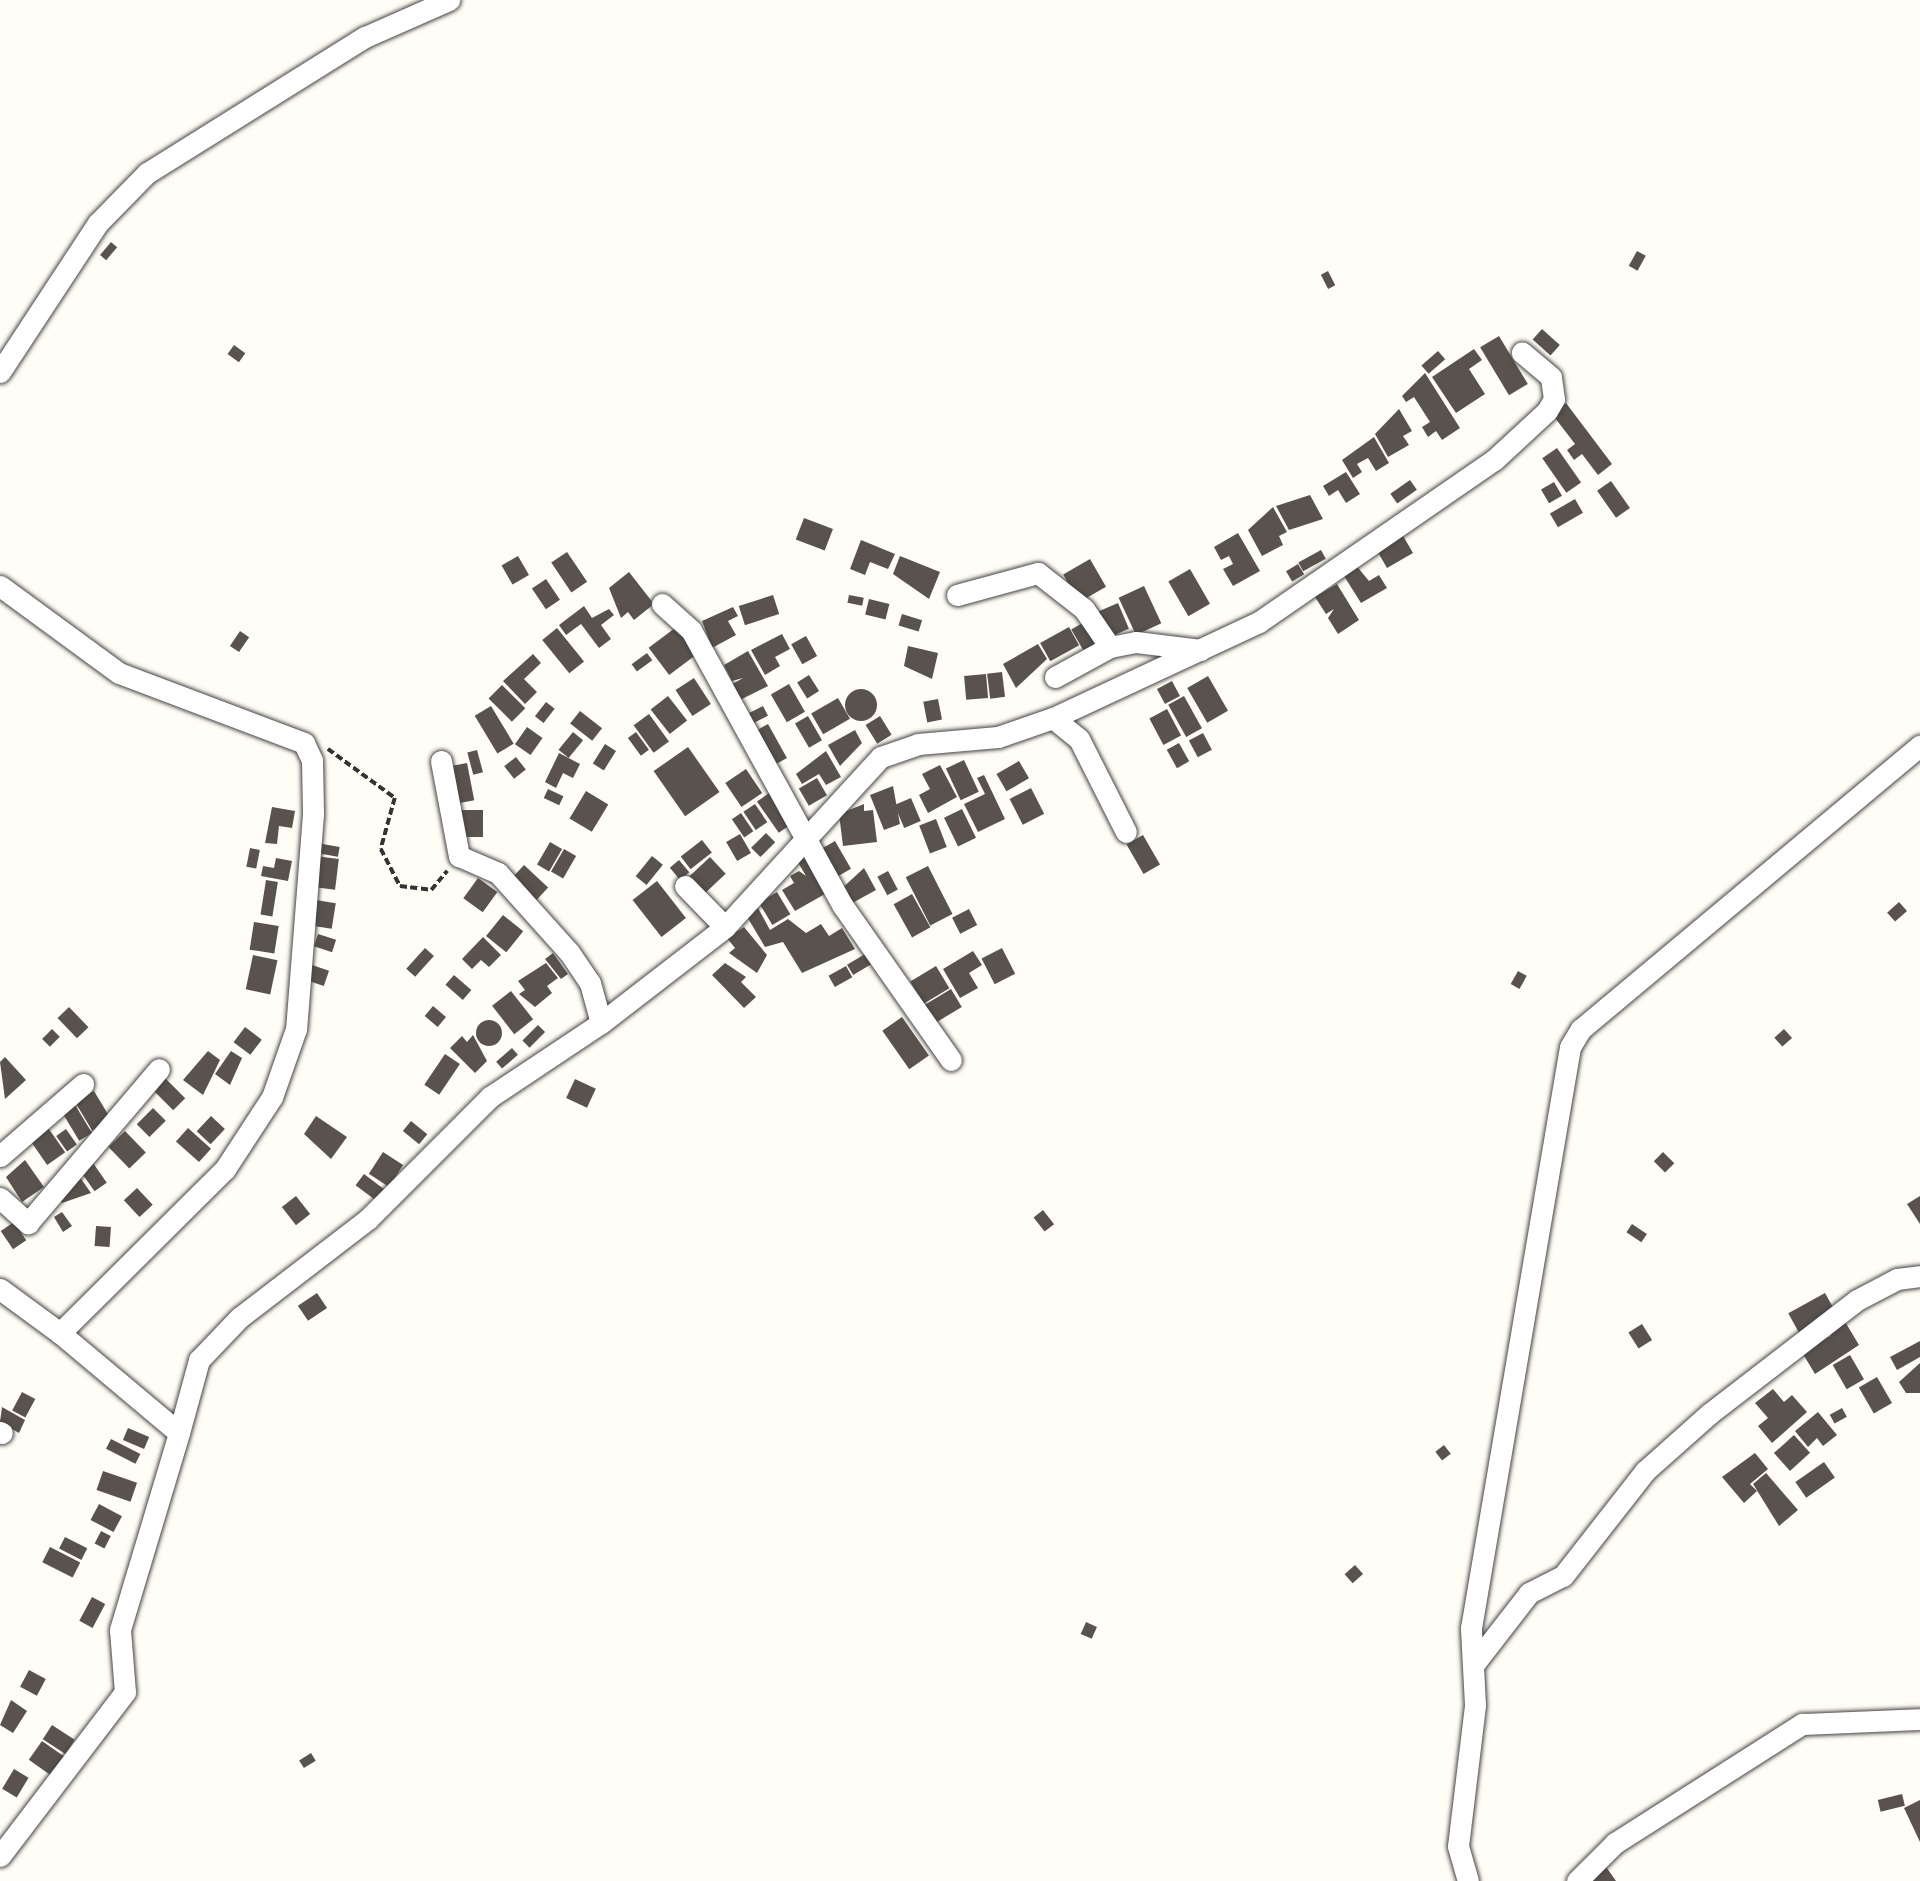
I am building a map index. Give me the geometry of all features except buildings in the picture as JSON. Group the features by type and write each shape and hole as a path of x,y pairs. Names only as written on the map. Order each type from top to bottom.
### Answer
{"street":[{"path":"0,372 98,223 147,173 365,37 449,0"},
{"path":"0,1856 125,1692 120,1630 199,1360 223,1334 368,1219 490,1097 601,1023 725,927 881,757 918,744 998,737 1053,718 1259,622 1494,460 1547,411 1554,400 1551,377 1522,354"},
{"path":"957,595 1038,573 1084,609 1110,647"},
{"path":"0,586 120,673 304,743 312,760 313,814 296,1028 272,1097 225,1169 60,1333"},
{"path":"662,604 697,640 743,732 808,837 851,918 951,1060"},
{"path":"1055,677 1110,647 1147,643 1201,650"},
{"path":"1053,718 1079,739 1126,832"},
{"path":"1468,1881 1458,1846 1474,1664 1471,1628 1570,1047 1581,1029 1920,746"},
{"path":"441,761 459,856 498,873 569,952 590,983 601,1023"},
{"path":"685,886 725,927"},
{"path":"0,1198 28,1223 159,1069"},
{"path":"0,1156 83,1084"},
{"path":"1474,1664 1529,1593 1563,1576 1645,1471 1709,1414 1857,1300 1897,1279 1920,1276"},
{"path":"0,1289 60,1333 178,1433"},
{"path":"1577,1881 1615,1843 1802,1724 1920,1719"}],"path":[{"path":"290,737 307,735 395,798 381,849 400,886 431,890 459,856"}]}
